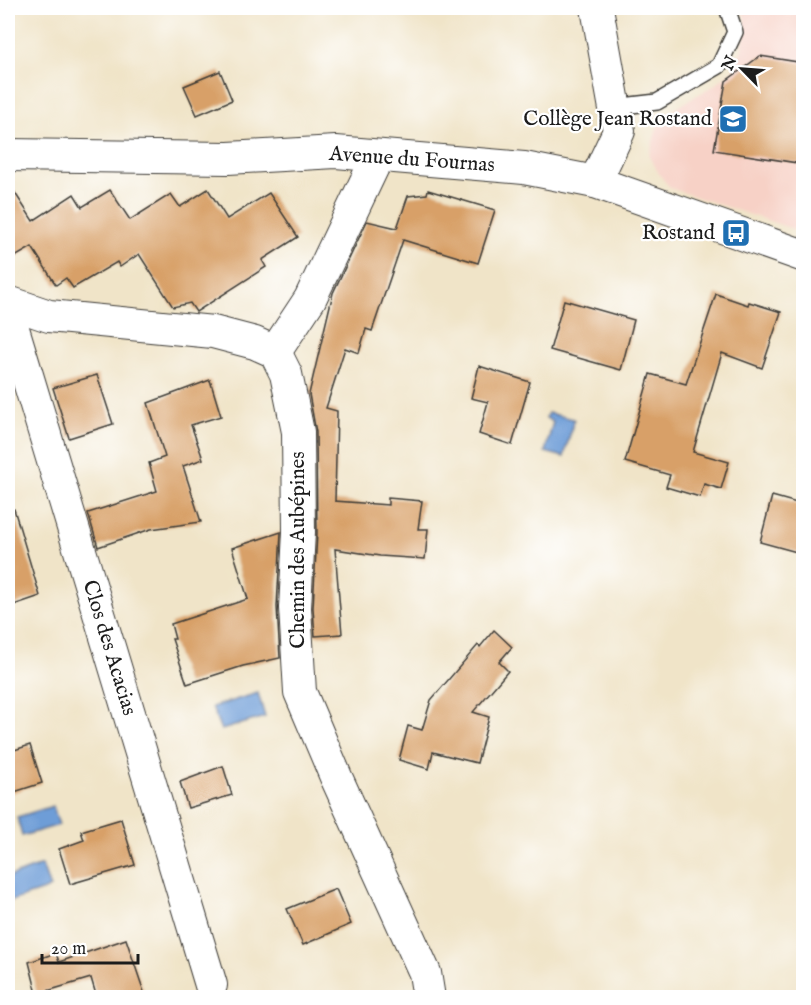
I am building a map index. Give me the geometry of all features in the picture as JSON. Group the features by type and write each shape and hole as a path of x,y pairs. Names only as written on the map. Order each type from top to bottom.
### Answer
{"street":[{"path":"595,182 618,130 597,8"},
{"name":"Avenue du Fournas","path":"8,155 228,159 336,152 524,168 595,182 804,256"},
{"path":"8,302 49,316 213,332 255,343 274,352 310,299 378,156"},
{"name":"Clos des Acacias","path":"8,312 211,985"},
{"name":"Chemin des Aubépines","path":"274,352 286,374 298,432 299,532 295,608 300,692 340,787 425,973 429,997"}],"lane":[{"path":"614,107 657,102 719,66 735,32 727,8"}],"shaded area":[{"name":"Collège Jean Rostand","path":"742,8 803,8 803,229 796,230 670,188 649,155 658,125 668,113 713,86 732,71 743,47 745,20"}],"water":[{"path":"548,413 574,419 564,457 545,452 553,422 546,418"},
{"path":"258,693 265,717 221,730 212,707"},
{"path":"53,806 59,825 22,836 17,817"},
{"path":"42,865 50,888 8,902 8,877"}],"building":[{"path":"760,56 804,63 804,164 714,150 726,81"},
{"path":"220,71 232,100 197,115 184,86"},
{"path":"8,182 33,221 74,194 82,207 110,190 130,220 171,194 180,207 208,189 227,219 269,193 298,237 262,260 266,267 196,312 190,303 173,307 139,254 120,267 117,262 73,288 66,278 56,285 32,247 8,261"},
{"path":"428,190 495,210 478,263 403,240 372,331 366,329 359,353 345,348 326,408 337,411 335,501 388,505 388,498 422,501 418,529 428,529 425,559 380,556 335,549 342,634 315,636 313,608 317,533 316,432 309,394 333,293 367,221 397,228 408,196 427,194"},
{"path":"716,294 748,305 749,302 781,312 762,368 722,353 693,452 729,462 721,489 704,484 700,497 666,487 670,475 625,462 650,374 686,384"},
{"path":"564,300 634,320 621,370 550,350"},
{"path":"479,366 530,382 512,445 479,434 488,402 471,398"},
{"path":"97,375 113,424 69,438 53,388"},
{"path":"210,380 221,416 191,425 203,459 183,466 201,522 151,529 98,547 88,513 157,491 149,463 165,457 148,403"},
{"path":"772,496 804,505 804,554 760,542"},
{"path":"14,509 40,596 8,607 8,510"},
{"path":"281,532 277,607 280,658 243,666 187,684 172,639 175,639 171,624 248,599 232,548"},
{"path":"494,630 512,647 499,662 508,671 473,712 489,717 477,763 433,752 429,769 399,760 408,726 422,730 431,700 478,645 480,647"},
{"path":"30,745 42,783 8,794 8,752"},
{"path":"223,766 232,795 188,808 180,782"},
{"path":"121,819 135,865 70,884 59,849 84,840 81,831"},
{"path":"336,889 351,924 303,945 287,909"},
{"path":"126,939 146,998 97,998 91,978 37,994 29,962 56,953 59,962"}],"place":[{"name":"Collège Jean Rostand","path":"733,119"},
{"name":"Rostand","path":"736,233"}]}
